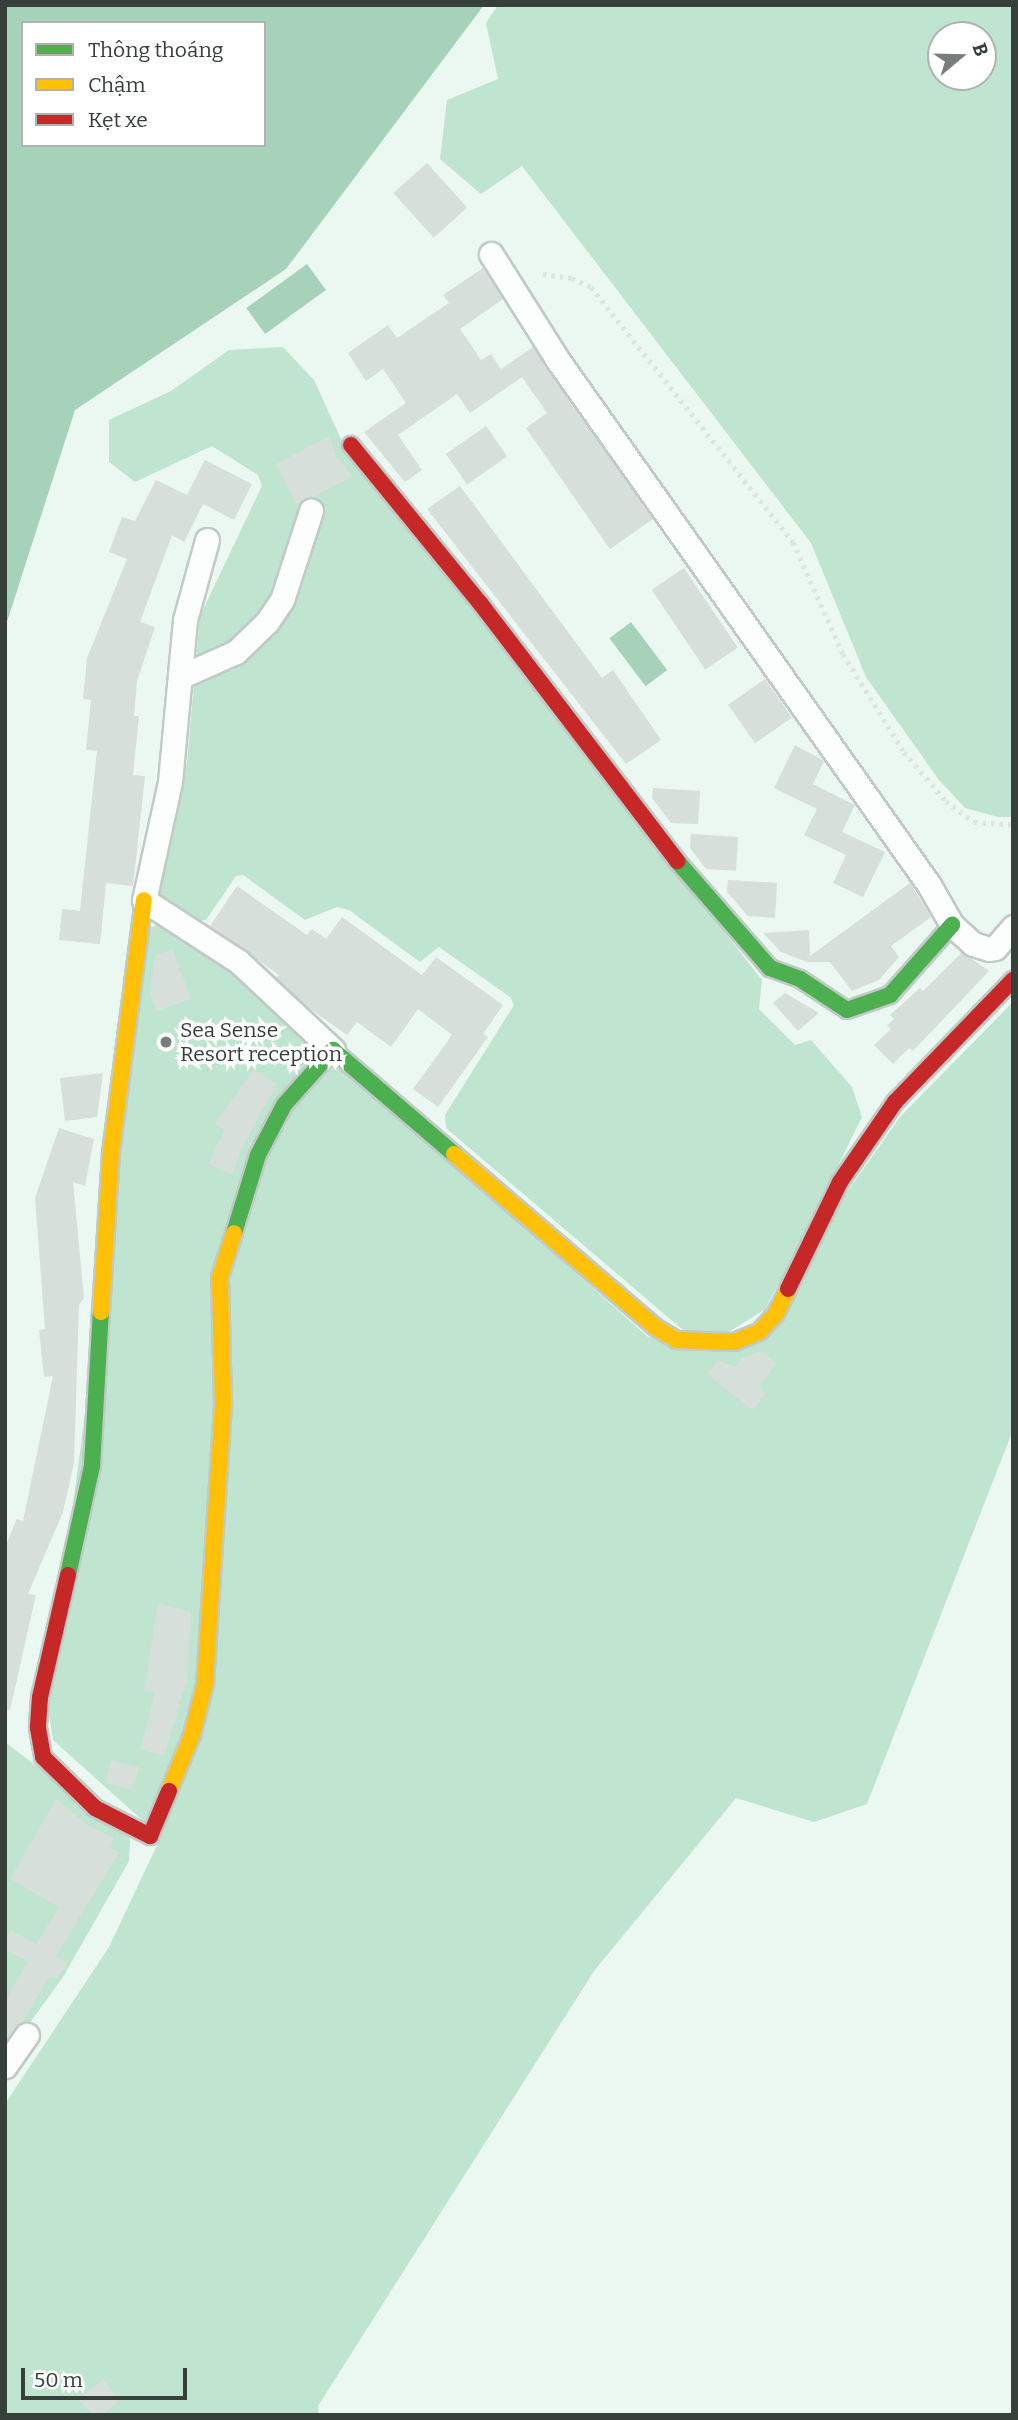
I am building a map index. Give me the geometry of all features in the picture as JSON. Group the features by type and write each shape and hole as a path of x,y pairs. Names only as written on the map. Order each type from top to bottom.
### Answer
{"street":[{"path":"491,254 589,404 929,885 952,925 973,944 989,949 995,948 1013,927"},
{"path":"351,445 480,603 693,882 770,968 800,979 847,1010 855,1010 890,995 952,925"},
{"path":"181,676 236,652 267,622 282,600 311,511"},
{"path":"208,540 185,620 170,782 144,900 126,1012 111,1153 92,1466 40,1697 38,1728 43,1757 95,1808 150,1836 192,1735 205,1684 223,1402 220,1276 258,1155 284,1105 333,1050"},
{"path":"144,900 239,962 333,1050 655,1327 677,1340 734,1342 759,1332 776,1314 840,1182 895,1102 1013,980"},
{"path":"5,2066 27,2035"}],"path":[{"path":"543,274 572,278 591,287 793,542 843,654 876,712 929,781 974,822 1013,825"}],"shaded area":[{"path":"5,5 484,5 286,269 75,410 5,628"},
{"path":"498,5 1013,5 1013,817 998,817 965,808 939,780 866,677 811,543 522,166 481,194 440,159 447,100 498,79 486,23"},
{"path":"307,264 326,290 265,334 246,308"},
{"path":"283,347 314,380 345,448 762,980 759,1009 795,1045 811,1040 852,1087 862,1117 786,1271 764,1310 727,1333 683,1330 446,1128 445,1115 514,1005 510,997 439,947 420,962 349,910 337,907 305,920 243,875 236,876 206,920 194,922 159,900 158,882 187,762 200,616 262,486 258,475 212,446 135,482 109,462 109,420 171,391 229,350"},
{"path":"631,622 667,670 646,686 609,638"},
{"path":"165,922 207,946 648,1337 737,1348 900,1117 1013,1002 1013,1430 867,1804 814,1822 736,1798 594,1971 318,2406 319,2415 5,2415 5,2104 109,1947 161,1837 53,1740 47,1702 149,928"},
{"path":"5,1742 130,1838 129,1861 63,1977 5,2057"}],"building":[{"path":"427,163 467,208 434,238 394,193"},
{"path":"483,268 503,299 460,329 481,360 491,354 501,369 533,347 653,519 610,549 526,428 547,413 522,377 470,413 457,394 398,435 422,470 405,482 364,432 406,403 383,369 366,381 348,353 388,325 397,338 449,303 443,295"},
{"path":"486,426 507,456 467,484 446,454"},
{"path":"329,436 336,456 353,476 297,505 276,464"},
{"path":"205,460 252,484 234,520 203,504 184,542 172,535 140,622 155,627 137,681 134,716 139,716 133,775 145,776 133,886 106,883 100,944 59,940 62,909 80,911 97,751 86,750 91,700 83,699 87,658 127,559 109,552 122,517 135,521 156,480 187,495"},
{"path":"460,486 602,678 613,670 661,740 626,764 427,509"},
{"path":"684,568 738,648 705,669 652,590"},
{"path":"765,679 792,718 755,743 728,705"},
{"path":"795,745 824,761 813,784 855,805 842,832 885,852 863,897 833,883 846,855 804,835 817,809 774,788"},
{"path":"653,788 700,791 698,824 671,823 652,798"},
{"path":"691,834 738,837 736,871 706,869 690,848"},
{"path":"728,880 777,883 775,918 748,916 727,892"},
{"path":"910,883 931,917 891,946 899,957 879,980 852,991 830,962 807,962 781,952 763,933 809,930 810,956"},
{"path":"237,886 307,935 312,929 326,939 342,917 422,975 436,957 503,1005 483,1034 488,1037 438,1107 413,1089 452,1035 418,1009 391,1047 357,1022 347,1035 306,1006 276,978 279,975 210,926"},
{"path":"173,949 191,999 157,1011 150,993 155,955"},
{"path":"962,952 989,971 913,1051 909,1048 893,1064 874,1045 891,1029 887,1026 894,1019 890,1015 920,988 923,991"},
{"path":"785,993 819,1013 798,1031 773,1003"},
{"path":"254,1069 277,1085 242,1147 232,1175 208,1164 224,1130 215,1123"},
{"path":"103,1073 97,1117 65,1121 60,1078"},
{"path":"59,1128 94,1139 85,1186 73,1182 84,1298 79,1305 74,1463 63,1512 28,1594 36,1595 10,1710 5,1709 5,1547 17,1519 23,1521 53,1376 44,1377 39,1330 45,1329 35,1198"},
{"path":"761,1351 777,1363 759,1386 766,1393 753,1410 707,1374 718,1360 735,1367 742,1358"},
{"path":"158,1603 191,1612 187,1681 164,1756 141,1750 154,1693 144,1691"},
{"path":"111,1760 139,1767 133,1790 105,1783"},
{"path":"56,1799 86,1824 114,1838 109,1847 119,1853 56,1956 67,1963 57,1979 50,1976 23,2022 5,2041 5,2000 28,1962 5,1949 5,1940 11,1930 36,1944 59,1907 10,1879"},
{"path":"103,2379 120,2400 103,2415 92,2415 78,2399"}],"traffic: fast":[{"path":"677,861 770,968 800,979 847,1010 890,995 952,925"},
{"path":"234,1233 258,1155 284,1105 333,1050 454,1154"},
{"path":"68,1575 92,1466 101,1312"}],"traffic: slow":[{"path":"101,1312 111,1153 144,900"},
{"path":"454,1154 655,1327 677,1340 734,1342 759,1332 776,1314 788,1289"},
{"path":"169,1791 192,1735 205,1684 223,1402 220,1277 234,1233"}],"traffic: jam":[{"path":"351,445 480,603 677,861"},
{"path":"788,1289 840,1182 895,1102 1013,980"},
{"path":"68,1575 40,1697 38,1728 43,1757 95,1808 150,1836 169,1791"}],"place":[{"name":"Sea Sense Resort reception","path":"166,1042"}]}
